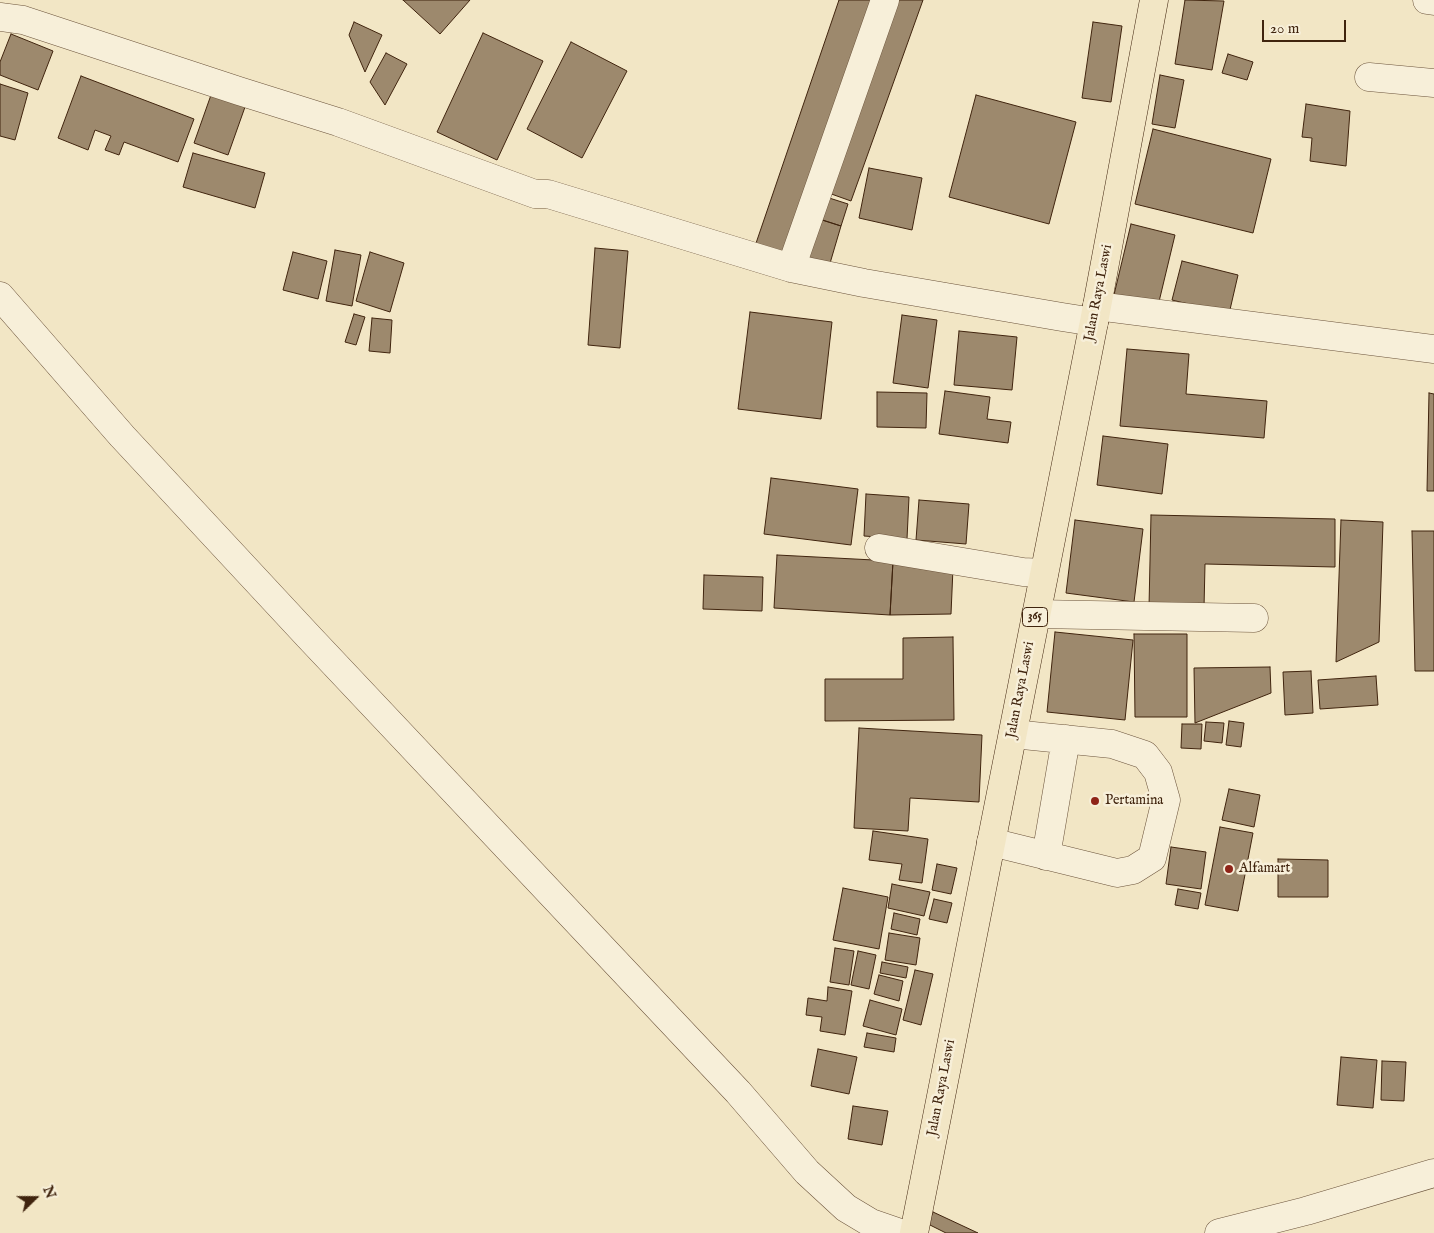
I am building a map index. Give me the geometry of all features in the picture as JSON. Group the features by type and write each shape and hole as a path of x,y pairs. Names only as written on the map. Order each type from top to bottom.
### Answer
{"main road":[{"name":"Jalan Raya Laswi","path":"914,1233 1094,321 1154,0"}],"street":[{"path":"796,274 885,0"},
{"path":"1428,0 1434,1"},
{"path":"0,17 23,20 338,122 535,194 548,194 796,274 864,283 1062,318 1434,349"},
{"path":"1370,77 1434,83"},
{"path":"0,296 122,436 738,1092 807,1172 846,1208 871,1223 900,1233"},
{"path":"879,548 1044,574"},
{"path":"1036,614 1254,618"},
{"path":"991,842 1117,873 1133,870 1152,858 1166,800 1158,772 1145,755 1112,744 1013,734"},
{"path":"1046,856 1066,740"},
{"path":"1219,1233 1434,1173"}],"building":[{"path":"403,0 470,0 440,34"},
{"path":"839,0 877,0 787,263 753,252"},
{"path":"891,0 923,0 851,201 823,191"},
{"path":"1185,0 1224,1 1212,70 1175,64"},
{"path":"354,22 382,35 365,72 349,35"},
{"path":"1093,22 1122,26 1111,102 1082,98"},
{"path":"483,33 543,61 497,160 437,132"},
{"path":"11,34 53,51 38,90 0,75 0,62"},
{"path":"571,42 627,71 582,158 527,129"},
{"path":"386,53 407,64 385,105 370,82"},
{"path":"1228,54 1253,62 1247,80 1222,73"},
{"path":"1160,75 1184,80 1175,128 1152,124"},
{"path":"81,76 194,119 178,162 124,142 119,155 105,150 111,136 95,130 88,150 58,138"},
{"path":"0,84 28,93 15,140 0,136"},
{"path":"211,95 245,107 228,155 194,143"},
{"path":"976,95 1076,122 1049,224 949,197"},
{"path":"1306,104 1350,111 1346,166 1310,161 1312,138 1302,137"},
{"path":"1153,129 1271,159 1253,233 1135,204"},
{"path":"193,153 265,173 255,208 183,187"},
{"path":"869,168 922,178 912,230 859,218"},
{"path":"823,196 848,204 841,226 816,218"},
{"path":"816,218 841,226 828,270 802,262"},
{"path":"1131,224 1175,235 1157,310 1113,299"},
{"path":"595,248 628,251 620,348 588,345"},
{"path":"335,250 361,255 352,306 326,301"},
{"path":"293,252 327,261 318,299 283,290"},
{"path":"370,252 404,263 390,312 356,301"},
{"path":"1182,261 1238,275 1229,314 1172,300"},
{"path":"750,312 832,322 821,419 738,409"},
{"path":"354,314 365,317 356,345 345,342"},
{"path":"902,315 937,320 928,388 893,383"},
{"path":"372,318 392,320 390,353 369,351"},
{"path":"959,331 1017,337 1012,390 954,385"},
{"path":"1127,349 1189,354 1186,394 1267,401 1264,438 1120,426"},
{"path":"945,391 990,397 987,419 1011,422 1008,443 939,434"},
{"path":"877,392 927,393 926,428 877,427"},
{"path":"1429,393 1434,394 1434,491 1427,491"},
{"path":"1103,436 1168,444 1162,494 1097,485"},
{"path":"771,478 858,489 851,545 764,534"},
{"path":"866,494 909,497 907,539 864,536"},
{"path":"919,500 969,504 966,544 916,540"},
{"path":"1151,515 1335,519 1335,567 1205,564 1204,608 1149,607"},
{"path":"1075,520 1143,529 1134,602 1066,593"},
{"path":"1341,520 1383,522 1379,642 1336,662"},
{"path":"1412,531 1434,531 1434,671 1415,671"},
{"path":"777,555 893,561 890,615 774,608"},
{"path":"893,561 953,568 951,614 890,615"},
{"path":"704,575 763,577 762,611 703,609"},
{"path":"1055,632 1133,640 1125,720 1047,712"},
{"path":"1134,634 1187,634 1187,717 1135,717"},
{"path":"953,637 954,720 825,721 825,679 903,679 903,638"},
{"path":"1270,667 1271,693 1195,723 1194,668"},
{"path":"1311,671 1313,713 1285,715 1283,672"},
{"path":"1376,676 1378,705 1320,709 1318,680"},
{"path":"1229,721 1244,723 1241,747 1226,745"},
{"path":"1206,722 1224,723 1222,743 1204,741"},
{"path":"1182,724 1202,724 1201,749 1181,748"},
{"path":"859,728 982,735 979,802 910,798 908,831 854,828"},
{"path":"1229,789 1260,795 1254,827 1222,820"},
{"name":"Alfamart","path":"1220,827 1253,833 1238,911 1205,905"},
{"path":"873,831 928,839 922,883 899,880 902,864 869,860"},
{"path":"1171,847 1206,852 1201,889 1166,884"},
{"path":"1278,859 1328,860 1328,897 1278,897"},
{"path":"937,864 957,868 951,894 932,890"},
{"path":"892,884 930,892 924,916 888,908"},
{"path":"843,888 888,897 879,949 833,940"},
{"path":"1178,889 1201,893 1198,909 1175,905"},
{"path":"934,899 952,903 947,923 929,919"},
{"path":"894,913 920,919 917,935 891,929"},
{"path":"889,933 920,938 916,965 885,960"},
{"path":"835,948 854,951 849,985 830,982"},
{"path":"858,951 876,955 869,989 851,985"},
{"path":"882,962 908,967 906,978 880,973"},
{"path":"915,970 933,974 921,1025 903,1020"},
{"path":"879,975 903,981 899,1001 874,994"},
{"path":"828,987 852,991 845,1035 820,1031 822,1017 806,1015 808,998 827,1001"},
{"path":"870,1000 902,1009 896,1035 863,1026"},
{"path":"867,1033 896,1038 894,1052 864,1047"},
{"path":"818,1049 857,1057 849,1094 811,1086"},
{"path":"1341,1057 1377,1060 1373,1108 1337,1105"},
{"path":"1382,1061 1406,1062 1404,1101 1381,1100"},
{"path":"853,1106 888,1111 882,1145 848,1139"},
{"path":"933,1212 978,1233 946,1233 928,1224"}],"place":[{"name":"Pertamina","path":"1095,801"},
{"name":"Alfamart","path":"1229,869"}]}
